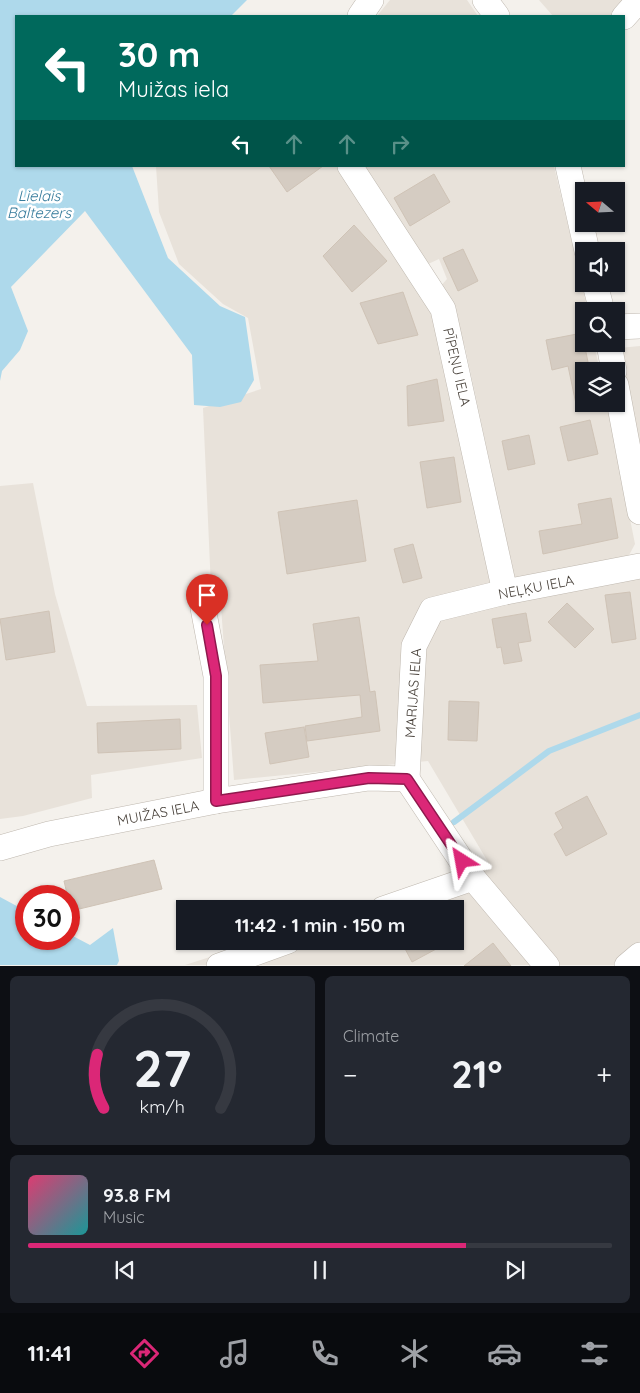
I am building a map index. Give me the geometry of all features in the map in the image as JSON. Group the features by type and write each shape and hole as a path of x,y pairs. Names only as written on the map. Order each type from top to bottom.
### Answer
{"street":[{"path":"361,15 372,0"},
{"path":"485,0 496,15"},
{"path":"625,16 639,0"},
{"name":"PĪPEŅU IELA","path":"351,167 443,309 505,592"},
{"path":"568,167 585,242"},
{"path":"625,327 640,326"},
{"path":"621,412 640,512"},
{"name":"NEĻĶU IELA","path":"432,610 505,592 640,566"},
{"path":"204,608 216,676 216,801"},
{"name":"MARIJAS IELA","path":"407,779 414,646 432,610"},
{"name":"MUIŽAS IELA","path":"0,848 49,834 216,801 369,778 407,779"},
{"path":"407,779 473,878 547,966"},
{"path":"409,900 473,878"},
{"path":"219,966 243,961 268,950"},
{"path":"627,966 640,955"}],"shaded area":[{"path":"390,0 467,0 477,15 378,15"},
{"path":"539,0 632,0 616,15 552,15"},
{"path":"156,167 339,167 429,304 515,579 465,347 449,303 440,287 447,279 439,259 426,265 363,167 554,167 575,256 575,292 584,292 586,302 575,302 575,352 596,352 598,362 575,362 575,412 609,412 635,544 628,557 640,555 640,965 185,965 232,950 464,950 464,900 389,900 491,867 428,761 234,780 221,607 211,588 203,408 261,389 248,318 223,304 179,264 159,212"},
{"path":"640,346 640,444 625,375 625,362 622,362 620,352 625,352 625,347"},
{"path":"33,483 55,594 87,706 197,705 202,758 91,775 92,798 23,816 0,819 0,486"}],"water":[{"name":"Lielais Baltezers","path":"0,0 247,0 232,15 15,15 15,167 132,167 168,258 220,306 245,317 254,380 241,402 220,407 194,405 192,355 85,211 11,287 28,331 20,350 2,371 0,381"},
{"path":"0,897 15,905 15,950 80,950 80,940 90,945 113,928 119,961 117,965 0,965"}],"building":[{"path":"270,167 322,167 287,192"},
{"path":"434,174 450,202 410,226 394,198"},
{"path":"354,225 387,261 352,292 323,256"},
{"path":"463,249 478,281 458,291 443,258"},
{"path":"403,292 418,335 378,344 360,303"},
{"path":"575,334 575,352 586,352 588,362 575,362 575,399 568,366 552,370 546,340"},
{"path":"437,379 444,421 408,426 407,386"},
{"path":"590,420 598,454 568,461 560,427"},
{"path":"529,435 535,464 508,470 502,441"},
{"path":"454,457 461,502 427,508 420,462"},
{"path":"611,498 618,538 543,554 539,531 582,524 578,504"},
{"path":"357,500 366,561 287,574 278,512"},
{"path":"413,544 422,578 403,583 394,549"},
{"path":"630,592 636,639 612,643 605,595"},
{"path":"567,603 594,629 575,648 548,622"},
{"path":"49,611 55,652 6,660 0,619"},
{"path":"526,613 531,641 518,643 522,661 504,664 501,647 497,648 492,619"},
{"path":"359,617 370,692 375,691 380,731 307,741 305,726 362,717 360,695 263,703 260,665 318,661 313,624"},
{"path":"449,701 479,702 477,741 448,740"},
{"path":"180,719 181,749 98,753 97,723"},
{"path":"304,727 309,757 270,764 265,733"},
{"path":"587,796 607,834 566,856 554,834 563,828 555,813"},
{"path":"154,860 162,889 80,909 80,885 65,885 64,881"},
{"path":"493,943 511,966 464,966"},
{"path":"406,950 434,950 412,962"}],"waterway":[{"path":"454,822 549,751 640,715"}],"route":[{"path":"207,625 216,676 216,801 369,778 407,779 462,861"}]}
